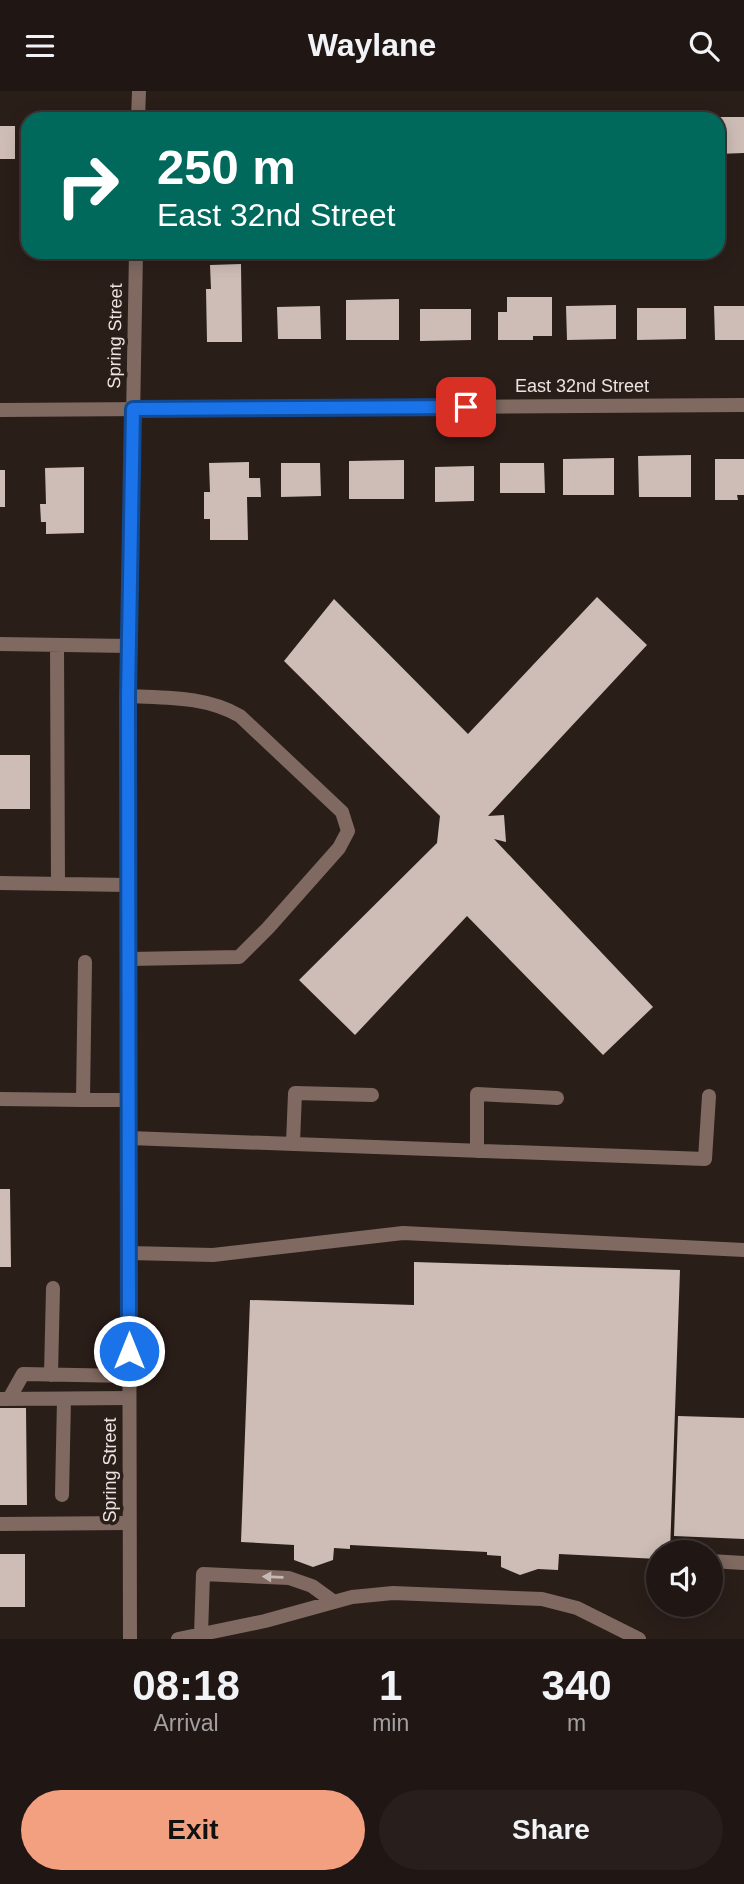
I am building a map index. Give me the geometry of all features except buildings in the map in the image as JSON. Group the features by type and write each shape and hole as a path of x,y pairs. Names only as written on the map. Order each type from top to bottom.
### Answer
{"street":[{"path":"138,112 139,91"},
{"name":"Spring Street","path":"130,1639 128,696 136,259"},
{"name":"East 32nd Street","path":"0,410 744,405"},
{"path":"0,644 129,646"},
{"path":"57,645 58,883"},
{"path":"128,696 190,698 222,705 240,716 342,812 348,831 339,848 239,957 129,959"},
{"path":"0,883 128,885"},
{"path":"83,1100 85,962"},
{"path":"293,1143 295,1093 372,1095"},
{"path":"477,1151 477,1094 556,1098"},
{"path":"129,1138 705,1159 709,1096"},
{"path":"0,1099 129,1100"},
{"path":"129,1253 213,1255 404,1233 744,1250"},
{"path":"51,1375 54,1288"},
{"path":"4,1399 23,1374 129,1376"},
{"path":"4,1399 129,1398"},
{"path":"62,1495 64,1399"},
{"path":"0,1524 129,1523"},
{"path":"723,1562 744,1563"},
{"path":"201,1635 203,1574 289,1578 312,1586 334,1602"},
{"path":"178,1639 265,1621 352,1597 393,1593 542,1599 577,1608 639,1639"}],"route":[{"path":"129,1351 128,696 133,409 466,407"}]}
